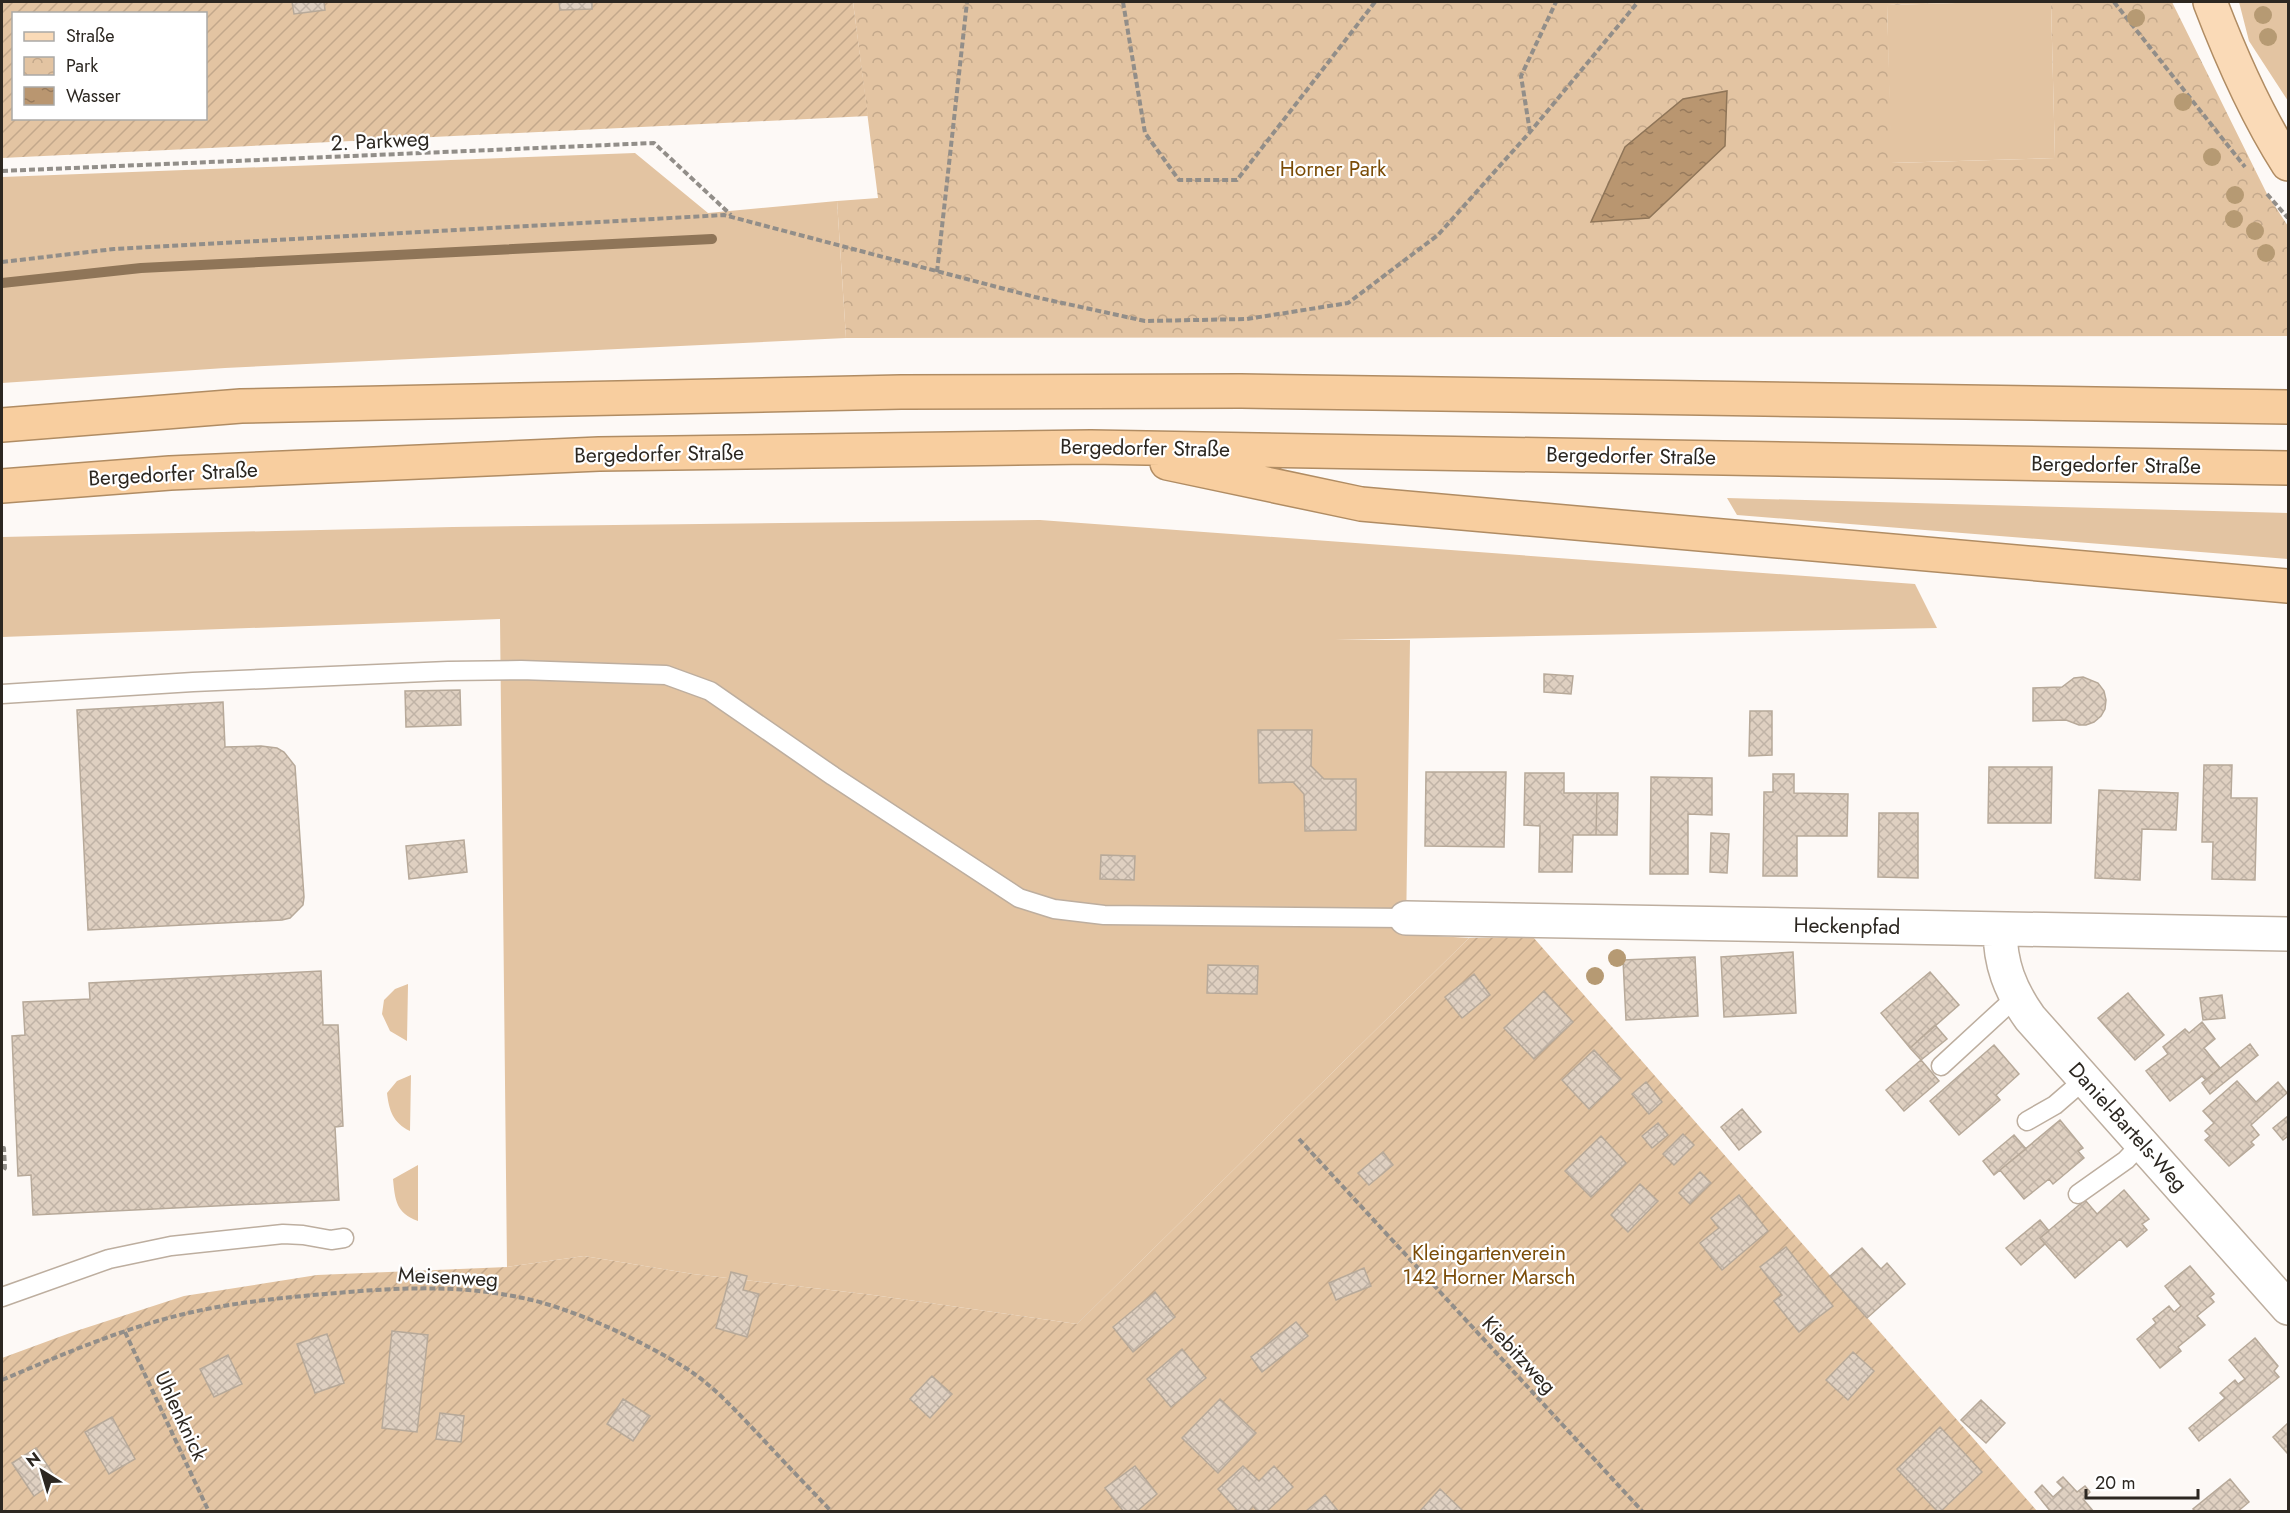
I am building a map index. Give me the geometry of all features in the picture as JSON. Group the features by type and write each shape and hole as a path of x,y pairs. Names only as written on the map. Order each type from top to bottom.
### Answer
{"highway":[{"path":"2,425 241,405 902,392 1240,390 2289,407"},
{"path":"2234,405 2289,394"},
{"path":"1091,447 1361,504 2233,583 2289,586"},
{"name":"Bergedorfer Straße","path":"2,486 170,473 599,454 1091,447 2289,468"},
{"path":"2233,583 2289,600"}],"main road":[{"path":"2210,2 2248,89 2274,141 2289,164"}],"street":[{"name":"Heckenpfad","path":"1406,918 2289,934"},
{"name":"Daniel-Bartels-Weg","path":"2000,929 2002,961 2016,998 2030,1018 2289,1308"}],"lane":[{"path":"2,694 194,682 448,671 521,670 666,675 710,691 833,776 1019,898 1054,909 1104,915 1406,918"},
{"path":"1941,1066 2016,998"},
{"path":"2026,1121 2055,1105 2085,1079"},
{"path":"2078,1194 2126,1160 2142,1143"},
{"path":"2,1297 109,1258 171,1246 283,1234 331,1240 344,1238"}],"path":[{"path":"937,272 967,2"},
{"path":"1123,2 1145,133 1179,180 1238,180 1375,2"},
{"path":"1530,132 1521,76 1556,2"},
{"path":"2,262 114,249 731,215 937,272 1035,297 1145,321 1247,319 1348,303 1438,235 1530,132 1638,2"},
{"path":"2114,2 2252,176"},
{"name":"2. Parkweg","path":"2,171 654,143 731,215"},
{"path":"2259,185 2289,218"},
{"name":"Kiebitzweg","path":"1299,1139 1641,1511"},
{"path":"2,1148 4,1148 5,1168 2,1172"},
{"name":"Meisenweg","path":"2,1380 76,1349 125,1332 183,1314 241,1303 398,1287 489,1292 520,1297 586,1319 641,1343 685,1368 729,1403 832,1512"},
{"name":"Uhlenknick","path":"125,1332 209,1512"}],"green space":[{"path":"2,2 853,2 868,116 2,158"},
{"name":"Horner Park","path":"853,2 1995,2 1887,5 1892,163 2055,158 2051,2 2172,2 2267,194 2288,226 2288,336 846,338 837,201 878,198"},
{"path":"2051,2 2055,158 1891,163 1887,5"},
{"path":"2239,2 2288,2 2288,101 2249,41"},
{"path":"635,153 708,213 837,201 846,338 225,368 2,383 2,177"},
{"path":"1727,498 2288,513 2288,559 1737,515"},
{"path":"1040,520 1915,584 1937,628 1335,640 1410,640 1406,934 1469,938 1077,1324 873,1295 693,1274 584,1256 507,1267 500,619 2,637 2,537 453,527"},
{"name":"Kleingartenverein 142 Horner Marsch","path":"1533,937 2037,1511 2,1512 2,1358 184,1296 317,1275 507,1267 584,1256 693,1274 873,1295 1077,1324 1469,938"},
{"path":"408,984 407,1041 390,1031 382,1014 384,1000 395,989"},
{"path":"411,1075 410,1131 396,1120 389,1105 387,1093 397,1081"},
{"path":"418,1165 418,1221 405,1214 398,1205 393,1179"}],"water":[{"path":"1727,91 1725,146 1649,218 1591,222 1625,147 1683,99"}],"building":[{"path":"292,2 324,2 325,10 294,14"},
{"path":"559,2 592,2 592,9 560,10"},
{"path":"1544,674 1573,676 1571,694 1544,692"},
{"path":"2083,677 2098,683 2104,691 2105,709 2101,716 2086,725 2066,720 2033,721 2033,688 2062,687 2074,678"},
{"path":"460,690 461,725 406,727 405,691"},
{"path":"223,702 225,747 277,748 284,752 295,766 303,905 290,918 282,920 88,930 77,710"},
{"path":"1750,711 1772,711 1772,755 1749,756"},
{"path":"1258,730 1312,730 1311,766 1324,779 1356,779 1356,830 1305,831 1304,794 1293,782 1259,783"},
{"path":"2204,765 2232,765 2231,798 2257,798 2255,880 2212,879 2213,842 2202,842"},
{"path":"1989,767 2052,767 2051,823 1988,823"},
{"path":"1426,772 1506,772 1504,847 1425,846"},
{"path":"1525,773 1564,773 1564,793 1597,793 1596,835 1573,835 1572,872 1539,872 1540,826 1524,825"},
{"path":"1773,774 1794,774 1794,793 1848,794 1847,836 1797,836 1797,876 1763,876 1764,792 1773,792"},
{"path":"1651,777 1712,778 1712,815 1688,814 1688,874 1650,874"},
{"path":"2099,790 2178,793 2176,830 2142,829 2140,880 2095,878"},
{"path":"1597,793 1618,793 1617,835 1596,835"},
{"path":"1879,813 1918,813 1918,878 1878,877"},
{"path":"1711,833 1729,834 1727,873 1710,872"},
{"path":"464,840 467,872 409,879 406,846"},
{"path":"1101,855 1135,856 1134,880 1100,879"},
{"path":"1793,952 1796,1013 1724,1017 1721,957"},
{"path":"1695,957 1698,1016 1626,1020 1623,960"},
{"path":"1208,965 1258,966 1257,994 1207,993"},
{"path":"321,971 323,1025 338,1025 343,1126 335,1127 339,1200 33,1215 31,1175 18,1176 12,1036 25,1035 23,1002 90,999 89,983"},
{"path":"1930,972 1959,1005 1910,1048 1881,1013"},
{"path":"1474,974 1490,995 1462,1018 1445,997"},
{"path":"1544,991 1573,1022 1534,1059 1504,1028"},
{"path":"2128,993 2164,1035 2135,1060 2098,1018"},
{"path":"2222,995 2225,1018 2203,1020 2200,998"},
{"path":"2202,1022 2215,1039 2204,1048 2220,1068 2206,1080 2202,1076 2170,1101 2146,1071 2168,1054 2163,1047 2185,1029 2189,1033"},
{"path":"1935,1025 1947,1039 1921,1060 1910,1048"},
{"path":"2250,1044 2258,1055 2210,1094 2202,1083"},
{"path":"1994,1045 2019,1074 1996,1095 2000,1100 1959,1135 1930,1101"},
{"path":"1594,1050 1621,1079 1589,1109 1562,1080"},
{"path":"1921,1060 1939,1081 1904,1111 1886,1090"},
{"path":"2237,1081 2256,1102 2278,1082 2287,1093 2251,1125 2259,1135 2251,1142 2254,1145 2229,1166 2205,1140 2210,1136 2205,1131 2214,1123 2203,1111"},
{"path":"1646,1082 1662,1102 1649,1114 1632,1094"},
{"path":"1742,1109 1761,1132 1739,1150 1721,1127"},
{"path":"2288,1116 2288,1136 2283,1140 2273,1128"},
{"path":"2060,1120 2083,1148 2078,1151 2084,1158 2053,1184 2049,1179 2024,1199 2000,1170"},
{"path":"1658,1123 1668,1135 1652,1148 1642,1136"},
{"path":"1683,1134 1694,1145 1674,1165 1663,1154"},
{"path":"2014,1135 2026,1149 1994,1175 1983,1161"},
{"path":"1601,1136 1626,1163 1591,1197 1565,1171"},
{"path":"1383,1152 1393,1165 1369,1185 1358,1173"},
{"path":"1700,1172 1711,1183 1690,1204 1679,1193"},
{"path":"1640,1184 1658,1201 1628,1232 1611,1215"},
{"path":"2124,1190 2149,1219 2142,1224 2147,1230 2127,1247 2120,1239 2075,1278 2040,1238 2085,1200 2097,1214"},
{"path":"1739,1195 1768,1231 1722,1270 1700,1243 1719,1228 1711,1218"},
{"path":"2040,1220 2049,1231 2040,1238 2045,1244 2021,1265 2006,1248"},
{"path":"1786,1247 1833,1306 1799,1332 1774,1301 1782,1295 1760,1267"},
{"path":"1862,1248 1881,1269 1887,1263 1905,1284 1867,1318 1830,1276"},
{"path":"2190,1266 2214,1294 2210,1297 2214,1302 2197,1316 2205,1325 2178,1347 2181,1351 2160,1368 2137,1339 2156,1323 2153,1319 2169,1306 2174,1312 2181,1306 2165,1286"},
{"path":"1364,1268 1371,1286 1336,1300 1329,1283"},
{"path":"731,1272 747,1276 743,1290 759,1294 747,1337 716,1328"},
{"path":"1155,1292 1175,1317 1133,1352 1113,1327"},
{"path":"1296,1322 1308,1336 1262,1372 1251,1357"},
{"path":"392,1331 428,1335 417,1432 382,1428"},
{"path":"327,1334 344,1383 315,1393 297,1344"},
{"path":"2255,1338 2278,1366 2274,1371 2279,1377 2199,1441 2189,1428 2225,1398 2220,1393 2235,1380 2238,1384 2245,1379 2229,1360"},
{"path":"1182,1349 1206,1378 1171,1407 1147,1379"},
{"path":"1853,1352 1874,1371 1848,1400 1826,1380"},
{"path":"228,1355 242,1384 214,1397 200,1369"},
{"path":"932,1376 952,1394 930,1418 910,1399"},
{"path":"623,1399 650,1416 633,1441 607,1424"},
{"path":"1220,1399 1256,1433 1218,1473 1182,1438"},
{"path":"1981,1400 2005,1423 1986,1443 1961,1420"},
{"path":"440,1413 464,1416 461,1442 436,1439"},
{"path":"112,1417 135,1459 109,1474 85,1432"},
{"path":"2288,1423 2288,1454 2273,1437"},
{"path":"1940,1427 1982,1472 1938,1512 1897,1469"},
{"path":"36,1448 57,1480 34,1496 12,1463"},
{"path":"1135,1466 1157,1494 1136,1512 1124,1512 1105,1488"},
{"path":"1243,1466 1259,1481 1274,1466 1293,1487 1266,1512 1258,1512 1253,1506 1248,1512 1239,1512 1218,1489"},
{"path":"2063,1477 2077,1492 2085,1486 2090,1492 2083,1499 2094,1512 2051,1512 2035,1492 2042,1485 2053,1497 2063,1488 2057,1482"},
{"path":"2230,1479 2249,1502 2237,1512 2195,1512 2193,1509"},
{"path":"1440,1489 1463,1511 1463,1512 1419,1512"},
{"path":"1325,1495 1339,1512 1305,1512"}],"waterway":[{"path":"2,283 141,268 712,239"}]}
